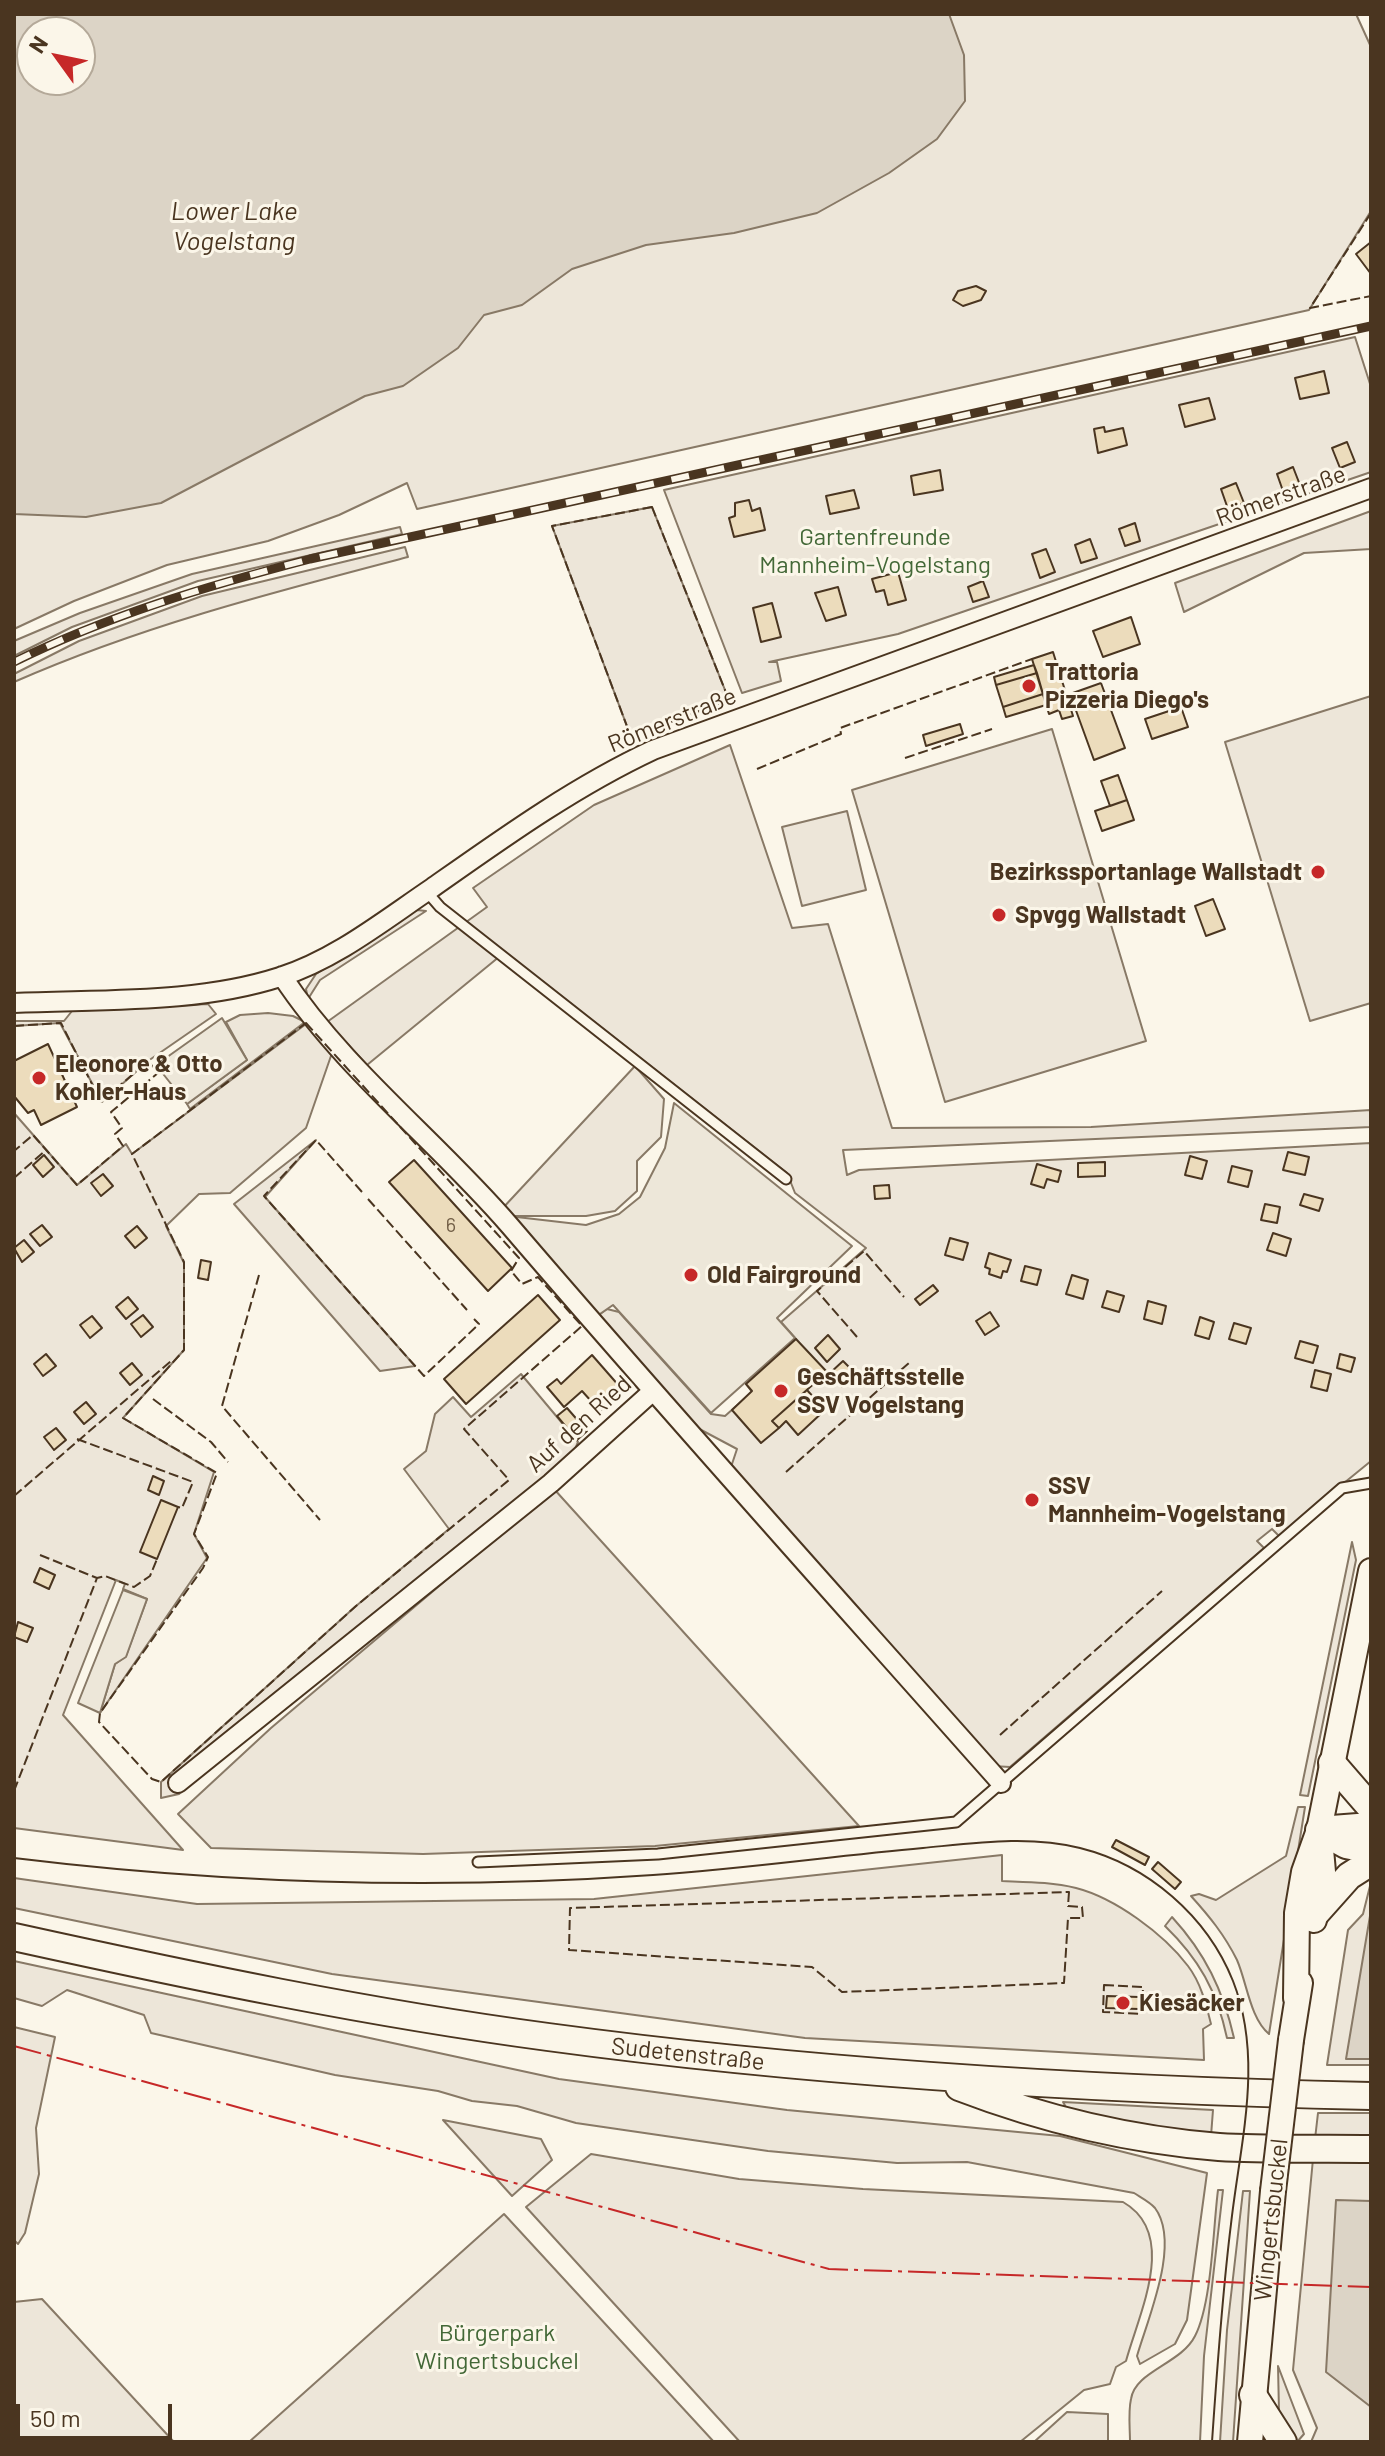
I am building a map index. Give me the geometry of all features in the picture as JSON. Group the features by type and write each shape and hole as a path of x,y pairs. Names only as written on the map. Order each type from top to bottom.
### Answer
{"main road":[{"path":"1332,1763 1371,1808"},
{"path":"1319,1830 1371,1826"},
{"path":"1319,1830 1346,1845 1371,1850"},
{"path":"1316,1913 1349,1876 1371,1862"},
{"name":"Sudetenstraße","path":"14,1937 224,1983 410,2017 671,2052 937,2078 1177,2092 1371,2096"},
{"path":"937,2078 1004,2104 1151,2139 1221,2147 1371,2149"},
{"path":"1253,2395 1283,2442"}],"street":[{"name":"Römerstraße","path":"14,1003 197,994 282,976 356,940 545,810 608,771 653,750 1371,488"},
{"name":"Auf den Ried","path":"178,1783 551,1483 653,1391 509,1225 317,1022 282,976"},
{"path":"653,1391 1001,1783"},
{"path":"1319,1830 1371,1571"},
{"name":"Wingertsbuckel","path":"1296,1998 1323,1872 1319,1830"},
{"name":"Wingertsbuckel","path":"1250,2442 1273,2191 1296,1998 1297,1913 1304,1872 1319,1830"}],"lane":[{"path":"427,891 440,907 786,1179"},
{"path":"478,1862 658,1854 956,1822 1342,1488 1371,1483"}],"green space":[{"path":"14,14 1356,14 1371,47 1371,211 1309,310 417,509 407,483 339,515 268,541 167,565 74,601 14,629"},
{"name":"Gartenfreunde Mannheim-Vogelstang","path":"1355,337 1371,387 1371,472 898,634 769,662 777,662 781,681 742,693 664,490"},
{"path":"652,507 729,700 631,737 552,526"},
{"path":"1371,511 1371,549 1304,553 1184,612 1175,583"},
{"path":"400,527 402,534 198,581 72,627 14,656 14,641 80,613 192,574"},
{"path":"405,547 408,557 159,627 14,682 14,674 79,641 202,596"},
{"name":"Bezirkssportanlage Wallstadt","path":"1371,696 1371,1003 1310,1021 1225,742"},
{"name":"Spvgg Wallstadt","path":"1052,729 1146,1041 945,1102 852,790"},
{"path":"730,745 792,928 828,924 892,1128 1091,1127 1371,1110 1371,1127 843,1150 847,1175 859,1170 1371,1143 1371,1461 1279,1536 1272,1529 1257,1541 1264,1548 1010,1767 992,1766 725,1465 732,1464 737,1449 690,1424 596,1317 607,1309 619,1312 711,1414 725,1416 752,1392 746,1384 796,1339 781,1322 866,1248 795,1193 787,1173 505,952 367,1065 327,1022 487,907 473,888 594,805"},
{"path":"847,811 866,890 802,906 782,827"},
{"path":"417,910 426,911 320,980 308,999 306,989 316,974"},
{"path":"208,1004 216,1014 148,1061 102,1102 60,1023 14,1026 14,1021 64,1021 72,1011"},
{"path":"268,1013 293,1016 305,1022 190,1109 187,1104 247,1060 226,1022 240,1015"},
{"path":"306,1024 332,1053 306,1128 230,1193 199,1194 166,1226 184,1263 184,1350 123,1418 214,1472 194,1534 207,1558 100,1713 115,1664 126,1656 147,1599 123,1589 125,1584 116,1580 63,1715 183,1850 14,1828 14,1113 77,1185 126,1144 132,1154"},
{"path":"635,1066 664,1099 661,1137 637,1161 637,1191 615,1211 586,1216 507,1216 501,1210"},
{"path":"316,1140 265,1197 415,1366 380,1371 234,1204"},
{"path":"521,1374 578,1442 573,1454 262,1715 179,1794 161,1798 161,1782 356,1606 449,1529 404,1469 426,1451 435,1414 453,1397 471,1417"},
{"path":"554,1489 859,1826 655,1846 423,1854 211,1848 178,1814 271,1728"},
{"path":"1352,1542 1356,1560 1308,1796 1300,1795"},
{"path":"1298,1807 1305,1807 1269,2034 1257,2019 1232,1951 1191,1896 1199,1894 1216,1900 1286,1856"},
{"path":"1002,1855 1002,1881 1058,1885 1091,1893 1138,1919 1178,1954 1196,1979 1211,2024 1203,2029 1204,2060 805,2038 332,1974 14,1908 14,1878 197,1904 594,1899"},
{"path":"1371,1882 1371,2065 1327,2065 1348,1930 1363,1914"},
{"path":"1172,1917 1194,1944 1211,1973 1234,2038 1227,2038 1218,2005 1197,1964 1165,1926"},
{"path":"14,1961 559,2079 787,2110 1060,2136 1207,2173 1187,2320 1175,2344 1140,2364 1137,2356 1160,2281 1165,2241 1155,2208 1134,2193 967,2162 897,2163 768,2151 576,2123 517,2106 472,2101 438,2091 335,2075 151,2033 144,2015 67,1990 42,2006 14,1998"},
{"path":"14,2027 55,2037 36,2128 39,2174 25,2233 18,2244 14,2240"},
{"path":"1063,2102 1213,2110 1211,2136 1155,2131 1067,2109"},
{"path":"1318,2113 1371,2113 1371,2140 1315,2139"},
{"path":"443,2120 541,2139 552,2160 512,2196"},
{"path":"591,2154 739,2179 863,2189 1123,2202 1140,2216 1149,2234 1152,2254 1146,2298 1126,2361 1116,2367 1110,2384 1084,2390 1020,2442 740,2442 526,2207"},
{"path":"1313,2159 1371,2160 1371,2442 1311,2442 1317,2428 1293,2370"},
{"path":"1218,2190 1223,2190 1204,2356 1200,2442 1130,2442 1130,2409 1134,2389 1188,2346 1201,2322"},
{"path":"1243,2191 1250,2191 1233,2442 1220,2442 1227,2330"},
{"name":"Bürgerpark Wingertsbuckel","path":"504,2214 714,2442 249,2442"},
{"path":"42,2299 174,2442 14,2442 14,2302"},
{"path":"1278,2366 1304,2434 1297,2442 1292,2442 1279,2412"},
{"path":"1067,2412 1108,2414 1108,2442 1034,2442"}],"shaded area":[{"path":"222,1018 247,1060 187,1104 156,1065"},
{"name":"Old Fairground","path":"674,1103 852,1246 777,1318 795,1338 711,1413 613,1305 597,1316 508,1216 586,1225 619,1214 640,1197 665,1148"},
{"path":"123,1590 147,1599 126,1657 115,1664 100,1713 78,1703"}],"water":[{"name":"Lower Lake Vogelstang","path":"14,14 949,14 964,55 965,101 937,139 889,173 817,213 734,233 646,245 572,269 522,305 484,315 458,348 403,386 365,396 161,503 86,517 14,514"},
{"path":"1371,1910 1371,2059 1346,2059"},
{"path":"1336,2200 1371,2201 1371,2407 1326,2372"}],"building":[{"path":"1371,242 1371,274 1356,254"},
{"path":"976,286 986,291 981,300 963,306 953,300 958,291"},
{"path":"1324,371 1329,393 1300,399 1295,378"},
{"path":"1209,398 1215,419 1185,427 1179,405"},
{"path":"1104,427 1105,432 1123,428 1127,445 1098,453 1094,429"},
{"path":"1347,442 1355,462 1340,468 1332,448"},
{"path":"1293,467 1300,485 1283,491 1277,474"},
{"path":"940,470 943,490 914,495 911,476"},
{"path":"1236,483 1244,503 1228,509 1221,489"},
{"path":"854,490 859,508 830,514 826,496"},
{"path":"749,500 752,511 760,508 765,530 734,537 729,518 735,516 735,503"},
{"path":"1135,523 1140,541 1125,546 1119,529"},
{"path":"1090,539 1097,558 1081,563 1075,545"},
{"path":"1046,549 1055,572 1040,578 1032,554"},
{"path":"898,572 906,600 888,605 884,590 876,592 872,579"},
{"path":"983,581 989,597 973,602 968,587"},
{"path":"838,587 846,615 826,621 815,593"},
{"path":"772,603 781,637 761,642 753,608"},
{"path":"1131,617 1140,644 1103,657 1093,631"},
{"path":"1053,652 1073,716 1062,719 1059,710 1049,714 1032,659"},
{"path":"1034,665 1037,673 996,685 994,677"},
{"path":"1037,673 1043,694 1003,707 996,685"},
{"path":"1101,683 1125,748 1094,760 1070,694"},
{"path":"1043,694 1046,705 1006,717 1003,707"},
{"path":"1181,707 1188,727 1152,739 1145,719"},
{"path":"960,724 963,734 926,746 923,735"},
{"path":"1118,775 1127,800 1110,806 1101,781"},
{"path":"1127,800 1134,820 1102,831 1095,811"},
{"path":"1213,899 1225,929 1206,936 1195,906"},
{"name":"Eleonore & Otto Kohler-Haus","path":"48,1044 77,1107 41,1125 34,1110 28,1113 14,1096 14,1061"},
{"path":"1288,1152 1309,1157 1305,1175 1283,1170"},
{"path":"44,1155 54,1167 43,1177 33,1165"},
{"path":"1190,1156 1207,1161 1202,1179 1185,1175"},
{"path":"414,1160 512,1268 488,1291 389,1182"},
{"path":"1105,1162 1105,1176 1078,1177 1078,1163"},
{"path":"1037,1164 1061,1171 1058,1182 1047,1179 1044,1188 1031,1184"},
{"path":"1232,1166 1252,1171 1248,1187 1228,1182"},
{"path":"103,1174 113,1186 101,1196 91,1183"},
{"path":"889,1185 890,1198 875,1199 874,1186"},
{"path":"1304,1194 1323,1199 1319,1211 1300,1205"},
{"path":"1265,1204 1280,1207 1277,1223 1261,1220"},
{"path":"42,1225 52,1237 40,1246 30,1234"},
{"path":"137,1226 147,1238 135,1248 125,1236"},
{"path":"1273,1233 1291,1239 1286,1256 1267,1250"},
{"path":"950,1238 968,1243 963,1260 945,1255"},
{"path":"24,1240 34,1252 22,1262 14,1248"},
{"path":"989,1253 1011,1260 1001,1278 989,1274 990,1269 985,1267"},
{"path":"201,1260 211,1262 208,1280 198,1278"},
{"path":"1025,1266 1041,1270 1037,1285 1021,1281"},
{"path":"1072,1275 1088,1280 1083,1299 1066,1294"},
{"path":"933,1285 938,1291 920,1305 915,1299"},
{"path":"1107,1291 1124,1296 1119,1312 1102,1307"},
{"path":"538,1295 560,1320 466,1404 444,1379"},
{"path":"128,1297 138,1309 126,1319 116,1307"},
{"path":"1148,1301 1166,1306 1162,1324 1144,1319"},
{"path":"990,1312 999,1326 985,1335 976,1321"},
{"path":"143,1315 153,1327 141,1337 131,1324"},
{"path":"92,1316 102,1328 90,1338 80,1325"},
{"path":"1200,1317 1214,1322 1209,1339 1195,1335"},
{"path":"1234,1323 1251,1328 1246,1344 1229,1339"},
{"path":"828,1335 840,1349 827,1362 815,1348"},
{"path":"796,1339 827,1372 772,1421 779,1428 761,1443 732,1410 752,1391 746,1384"},
{"path":"1300,1341 1318,1346 1313,1363 1295,1358"},
{"path":"46,1354 56,1366 43,1376 34,1364"},
{"path":"1340,1354 1355,1358 1351,1372 1337,1368"},
{"path":"592,1355 620,1387 611,1395 614,1398 600,1411 582,1391 564,1407 547,1387 557,1379 561,1384"},
{"path":"843,1361 856,1374 842,1387 830,1373"},
{"path":"132,1363 142,1375 130,1385 120,1373"},
{"path":"1315,1370 1331,1374 1327,1391 1311,1387"},
{"path":"807,1390 825,1410 798,1435 786,1421 779,1428 772,1421"},
{"path":"86,1402 96,1414 84,1424 74,1412"},
{"path":"567,1408 587,1431 577,1440 557,1416"},
{"path":"56,1428 66,1440 54,1450 44,1437"},
{"path":"153,1476 164,1481 159,1495 148,1490"},
{"path":"161,1500 178,1507 157,1559 140,1552"},
{"path":"40,1568 55,1575 49,1589 34,1582"},
{"path":"18,1622 33,1628 27,1642 14,1637"},
{"path":"1116,1840 1149,1857 1145,1865 1112,1847"},
{"path":"1158,1862 1181,1882 1175,1889 1152,1869"},
{"name":"Kiesäcker","path":"1107,1996 1139,1997 1139,2009 1106,2008"}],"tram line":[{"path":"14,1858 253,1879 493,1882 687,1872 962,1844 1022,1841 1080,1848 1129,1867 1172,1896 1208,1935 1233,1981 1247,2041 1247,2102 1225,2278 1212,2442"}],"railway":[{"path":"14,662 86,630 159,603 310,559 1371,326"}],"fence":[{"path":"1371,213 1310,308 1371,296"},
{"path":"652,507 729,700 631,737 552,526 652,507"},
{"path":"757,769 841,734 840,728 1032,659"},
{"path":"905,758 992,729"},
{"path":"14,1026 61,1023 101,1102 148,1061 158,1073 111,1112 122,1128 115,1134 123,1146 77,1185 33,1135 14,1151"},
{"path":"306,1023 519,1258 511,1271 522,1284 538,1277 582,1326 464,1429 509,1480 356,1606 161,1782 152,1779 99,1722 100,1713 203,1568 208,1557 194,1534 217,1473 123,1418 184,1350 184,1262 132,1154 306,1023"},
{"path":"362,1192 316,1140 264,1196 424,1376 479,1324 474,1319"},
{"path":"14,1178 46,1150"},
{"path":"368,1199 467,1310"},
{"path":"857,1337 817,1291 864,1251 904,1297"},
{"path":"259,1275 222,1406 320,1520"},
{"path":"14,1496 171,1361"},
{"path":"786,1472 910,1362"},
{"path":"153,1399 211,1442 228,1462"},
{"path":"77,1439 193,1482 182,1508 178,1507"},
{"path":"40,1555 97,1578"},
{"path":"14,1791 97,1578 105,1576 134,1587 150,1576 157,1559"},
{"path":"1000,1735 1162,1591"},
{"path":"1069,1892 1068,1906 1082,1907 1083,1918 1068,1918 1064,1983 842,1992 812,1967 569,1950 570,1908 1069,1892"},
{"path":"1104,1985 1143,1987 1142,2014 1103,2012 1104,1985"}],"power":[{"path":"14,2046 829,2269 1371,2287"}],"place":[{"name":"Trattoria Pizzeria Diego's","path":"1029,686"},
{"name":"Bezirkssportanlage Wallstadt","path":"1318,872"},
{"name":"Spvgg Wallstadt","path":"999,915"},
{"name":"Eleonore & Otto Kohler-Haus","path":"39,1078"},
{"name":"Old Fairground","path":"691,1275"},
{"name":"Geschäftsstelle SSV Vogelstang","path":"781,1391"},
{"name":"SSV Mannheim-Vogelstang","path":"1032,1500"},
{"name":"Kiesäcker","path":"1123,2003"}]}
